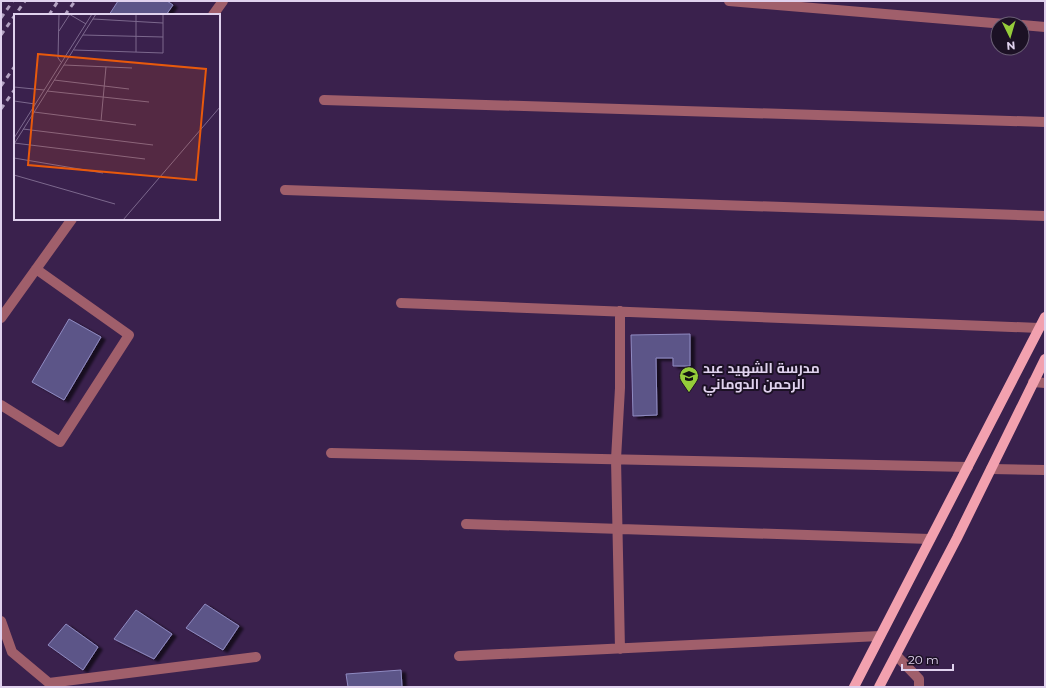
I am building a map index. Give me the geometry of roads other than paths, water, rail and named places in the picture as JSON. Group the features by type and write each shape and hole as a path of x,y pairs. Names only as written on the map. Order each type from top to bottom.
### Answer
{"main road":[{"path":"854,687 1045,317"},
{"path":"879,687 957,538 1045,359"}],"street":[{"path":"214,14 223,1"},
{"path":"729,1 990,23"},
{"path":"1030,26 1045,27"},
{"path":"324,100 1045,122"},
{"path":"285,190 1045,216"},
{"path":"1,318 71,220"},
{"path":"1,405 60,442 129,336 36,269"},
{"path":"401,303 1039,328"},
{"path":"620,311 620,388 616,459 620,649"},
{"path":"1033,382 1045,383"},
{"path":"331,453 968,467"},
{"path":"991,469 1045,470"},
{"path":"466,524 930,539"},
{"path":"1,621 12,652 49,683 256,657"},
{"path":"459,656 880,636"},
{"path":"896,654 919,679 920,687"}],"railway":[{"path":"1,18 13,1"},
{"path":"16,14 25,1"},
{"path":"50,14 58,1"},
{"path":"66,14 75,1"},
{"path":"1,35 14,17"},
{"path":"1,86 14,67"},
{"path":"1,109 14,90"}],"place":[{"name":"مدرسة الشهيد عبد الرحمن الدوماني","path":"689,393"}]}
